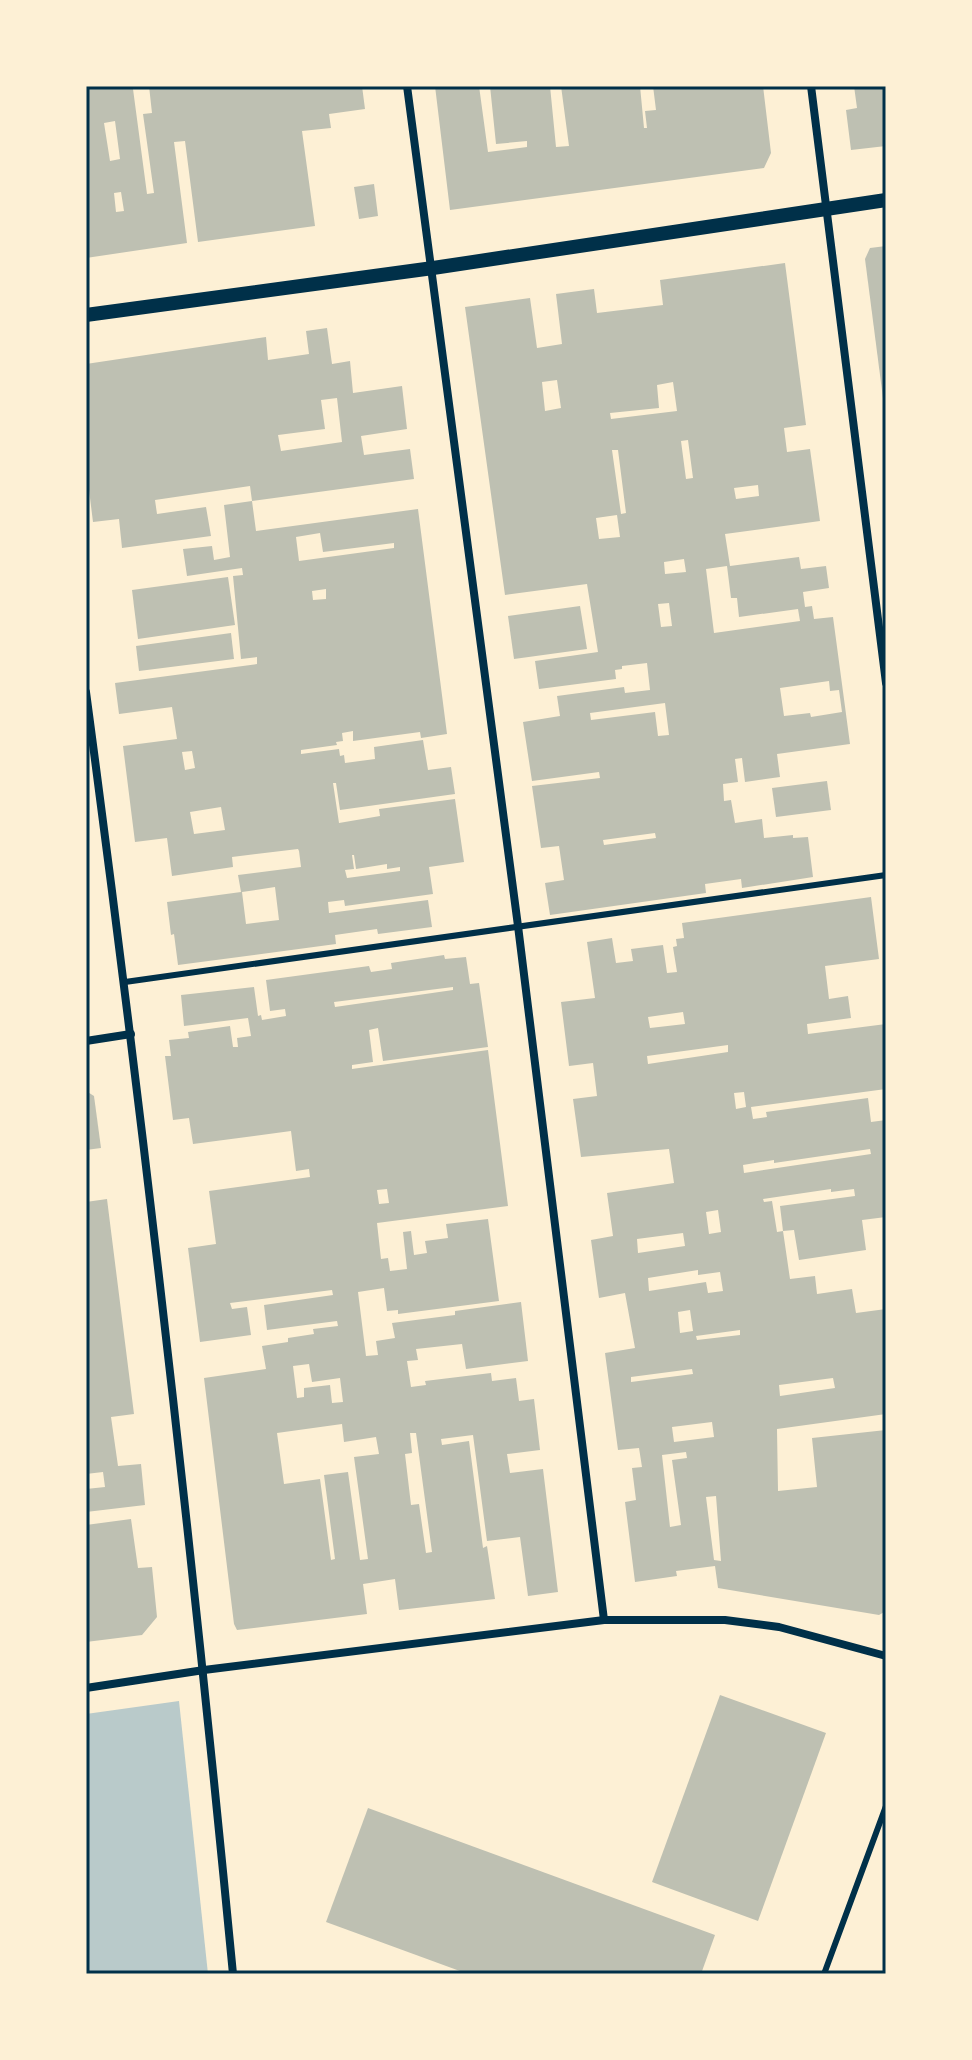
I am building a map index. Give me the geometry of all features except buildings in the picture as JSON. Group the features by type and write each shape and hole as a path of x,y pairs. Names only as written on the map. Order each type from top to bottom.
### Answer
{"street":[{"path":"407,86 518,926 604,1620"},
{"path":"811,86 886,683"},
{"path":"86,315 433,268 886,200"},
{"path":"86,692 125,982 204,1670 233,1974"},
{"path":"86,1041 131,1034"},
{"path":"86,1688 204,1670 604,1620 725,1620 765,1625 886,1656"}],"lane":[{"path":"125,982 886,875"},
{"path":"824,1974 886,1806"}],"shaded area":[{"path":"179,1701 208,1974 87,1974 86,1714"}]}
